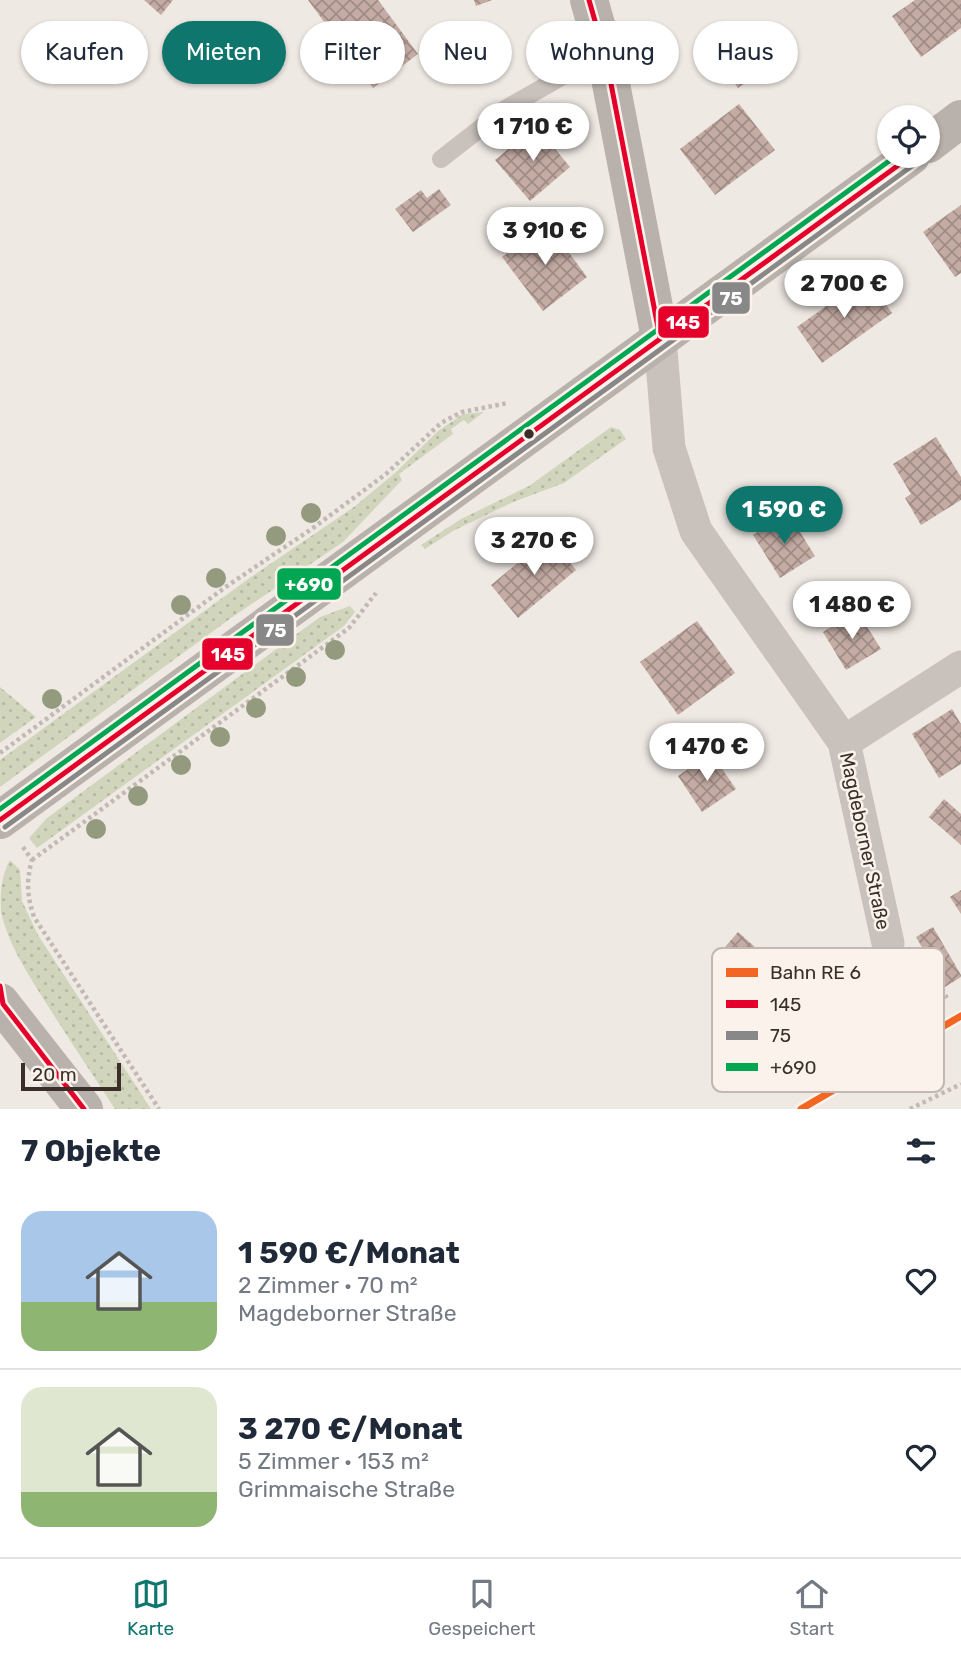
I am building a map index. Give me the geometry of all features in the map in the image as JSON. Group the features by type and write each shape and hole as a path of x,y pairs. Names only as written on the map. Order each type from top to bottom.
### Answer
{"main road":[{"name":"Magdeborner Straße","path":"589,0 595,21"},
{"name":"Magdeborner Straße","path":"611,84 660,338"},
{"path":"940,135 961,120"},
{"path":"1,819 894,168"},
{"path":"1,997 84,1109"}],"street":[{"name":"Magdeborner Straße","path":"660,338 669,448 696,531 844,741 888,943"},
{"path":"844,741 961,667"}],"lane":[{"path":"441,159 505,110 549,84"}],"path":[{"path":"0,753 227,586 313,528 386,474 441,423 462,412 513,402"},
{"path":"159,1109 34,917 27,898 27,877 32,860 349,628 383,585"},
{"path":"1,819 32,860"},
{"path":"888,943 899,948"},
{"path":"944,993 947,998"},
{"path":"910,1109 961,1084"}],"green space":[{"path":"484,412 468,424 464,420 451,429 453,434 399,474 402,480 343,542 231,618 0,787 0,760 251,577 354,507 396,472 438,431 463,414"},
{"path":"611,427 620,430 626,439 564,483 513,502 453,531 425,549 421,545 461,519 529,486"},
{"path":"350,606 355,612 344,626 37,848 29,838 47,818 320,617"},
{"path":"0,687 36,717 0,743"},
{"path":"10,860 20,870 22,901 38,935 151,1109 115,1109 23,965 1,912 2,885"}],"building":[{"path":"144,0 173,0 161,15"},
{"path":"308,0 378,0 394,21 324,21"},
{"path":"474,0 492,0 476,6"},
{"path":"915,0 961,0 961,28 921,57 892,16"},
{"path":"405,36 418,54 405,64"},
{"path":"739,104 775,150 715,195 680,149"},
{"path":"536,126 570,167 530,201 495,160"},
{"path":"439,189 451,205 413,232 395,209 421,190 427,198"},
{"path":"961,205 961,273 955,277 923,232"},
{"path":"547,223 587,277 543,311 502,257"},
{"path":"867,277 892,313 822,363 797,327"},
{"path":"936,437 961,477 961,500 921,525 905,498 911,494 893,464"},
{"path":"788,513 815,556 780,578 753,535"},
{"path":"549,537 576,570 518,618 491,585"},
{"path":"857,611 881,649 846,670 823,632"},
{"path":"697,621 735,673 678,715 640,662"},
{"path":"952,709 961,724 961,764 939,778 912,734"},
{"path":"711,753 736,789 702,812 678,776"},
{"path":"944,799 961,814 961,845 929,817"},
{"path":"961,890 961,914 950,897"},
{"path":"933,927 961,977 945,987 944,948 922,948 916,937"},
{"path":"738,932 756,948 724,948"}],"transit line":[{"name":"145","path":"589,0 607,63 660,338"},
{"name":"+690","path":"0,809 880,168"},
{"name":"145","path":"0,820 895,168"},
{"name":"75","path":"5,827 909,168"},
{"name":"145","path":"0,986 3,1004 84,1109"},
{"path":"944,1026 961,1016"},
{"path":"801,1109 830,1092"}]}
